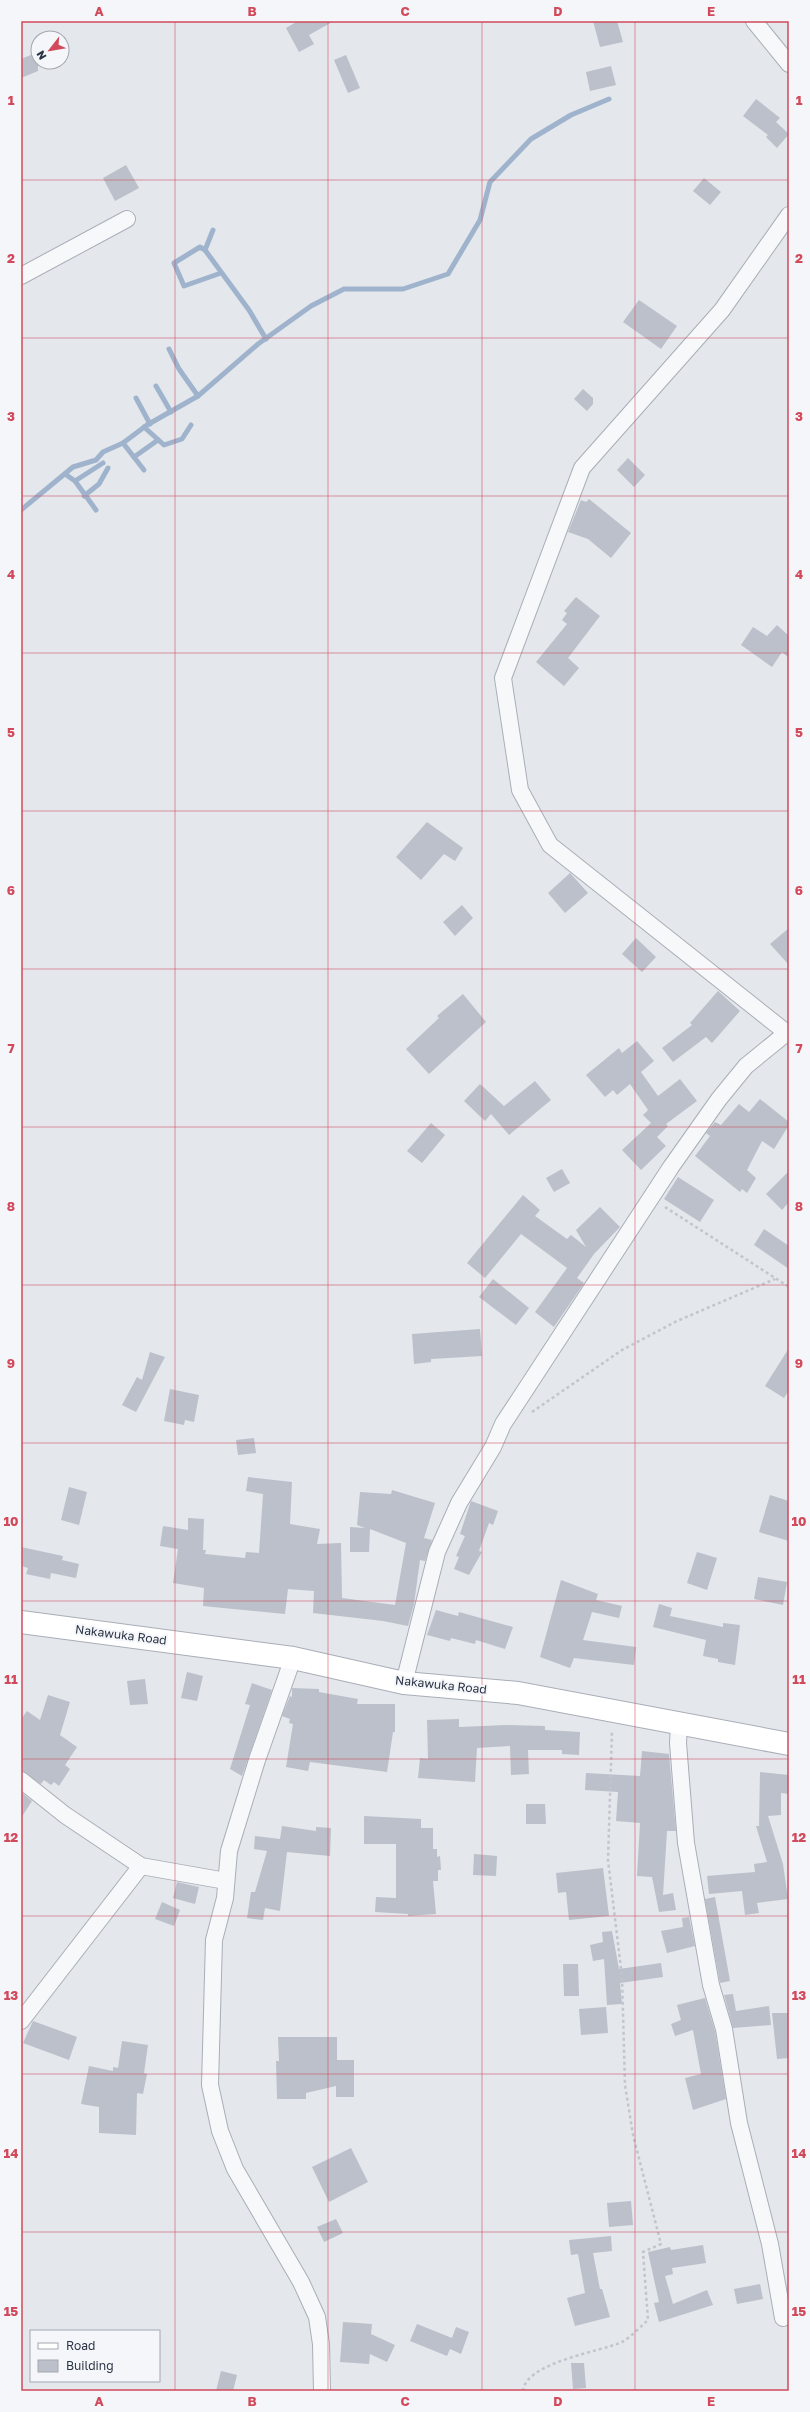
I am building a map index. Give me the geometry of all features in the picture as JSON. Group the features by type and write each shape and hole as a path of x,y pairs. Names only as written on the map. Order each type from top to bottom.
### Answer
{"main road":[{"name":"Nakawuka Road","path":"21,1622 293,1658 404,1683 518,1693 615,1713 789,1744"}],"street":[{"path":"754,21 789,64"},
{"path":"404,1683 437,1552 459,1503 494,1447 504,1424 651,1197 723,1094 746,1066 788,1032 550,845 520,790 503,678 582,468 722,310 789,215"},
{"path":"21,276 127,219"},
{"path":"293,1658 257,1760 229,1851 225,1898 214,1940 210,2085 220,2131 235,2169 298,2276 317,2317 321,2344 322,2391"},
{"path":"679,1724 678,1743 686,1843 692,1881 711,1985 726,2037 744,2146 753,2172 770,2244 782,2318"},
{"path":"21,1780 65,1815 141,1866 226,1881"},
{"path":"21,2021 141,1866"}],"path":[{"path":"651,1197 774,1279 789,1286"},
{"path":"531,1413 622,1350 677,1321 774,1279"},
{"path":"523,2391 532,2378 549,2364 623,2341 648,2320 643,2252 661,2244 633,2135 625,2085 622,1977 608,1860 615,1713"}],"building":[{"path":"298,21 334,21 309,35 314,44 299,52 286,28"},
{"path":"593,21 617,21 623,42 600,47"},
{"path":"30,55 30,70 38,71 21,78 21,59"},
{"path":"346,55 360,88 348,93 334,60"},
{"path":"611,66 616,85 590,91 586,72"},
{"path":"756,99 780,118 776,122 789,134 777,148 766,137 768,135 743,116"},
{"path":"126,165 139,188 115,201 103,178"},
{"path":"704,178 721,192 710,205 693,191"},
{"path":"639,300 677,326 661,349 623,322"},
{"path":"583,389 593,398 593,404 587,411 574,399"},
{"path":"628,458 645,475 634,487 617,470"},
{"path":"589,499 631,533 611,558 588,539 568,532 581,500 586,502"},
{"path":"576,597 600,616 568,658 579,668 564,686 536,662 567,624 562,620 567,613 564,611"},
{"path":"777,625 789,636 789,658 782,652 772,667 741,645 753,627 767,636"},
{"path":"427,822 463,848 455,861 444,854 421,880 396,857"},
{"path":"570,873 588,893 565,913 548,893"},
{"path":"462,905 473,918 455,936 443,922"},
{"path":"789,928 789,965 770,944"},
{"path":"636,938 656,957 642,972 622,954"},
{"path":"718,991 740,1011 712,1043 706,1037 673,1062 662,1048 692,1025 690,1023"},
{"path":"463,994 486,1022 429,1074 406,1049 439,1018 437,1016"},
{"path":"637,1041 654,1061 641,1072 658,1096 680,1079 697,1101 666,1124 668,1126 657,1137 666,1146 641,1170 622,1150 651,1123 643,1115 648,1110 630,1084 617,1095 613,1090 605,1097 586,1075 619,1048 622,1053"},
{"path":"535,1081 551,1100 509,1135 491,1114 485,1121 464,1101 480,1084 504,1106"},
{"path":"760,1099 789,1122 789,1125 774,1149 762,1141 747,1170 756,1178 747,1193 742,1189 740,1192 695,1156 710,1136 706,1133 715,1122 721,1125 739,1104 749,1112"},
{"path":"431,1123 445,1135 422,1163 407,1151"},
{"path":"562,1169 570,1183 554,1192 546,1178"},
{"path":"789,1171 789,1202 782,1210 766,1194"},
{"path":"678,1177 714,1200 700,1222 664,1199"},
{"path":"523,1195 540,1210 535,1216 567,1239 571,1235 586,1247 576,1230 600,1207 620,1227 594,1254 577,1278 584,1283 554,1327 535,1312 567,1268 521,1234 485,1278 467,1263"},
{"path":"764,1229 789,1246 789,1269 754,1245"},
{"path":"493,1279 529,1308 516,1325 479,1297"},
{"path":"480,1329 482,1356 431,1359 431,1362 414,1364 412,1334"},
{"path":"789,1348 789,1390 784,1398 765,1386"},
{"path":"150,1352 165,1357 136,1412 122,1405 137,1377 142,1380"},
{"path":"170,1389 199,1395 194,1422 185,1420 184,1425 164,1421"},
{"path":"254,1438 256,1453 238,1455 236,1440"},
{"path":"248,1477 292,1482 290,1524 320,1529 317,1544 341,1543 342,1598 395,1605 406,1543 370,1529 369,1552 350,1552 350,1527 365,1528 357,1525 360,1492 391,1494 392,1490 435,1503 424,1538 432,1540 425,1561 420,1560 414,1604 408,1626 383,1621 313,1613 314,1591 288,1589 285,1614 203,1606 204,1588 173,1583 178,1549 160,1546 163,1526 188,1530 188,1518 204,1519 203,1550 206,1550 205,1554 245,1558 246,1552 259,1553 263,1494 246,1491"},
{"path":"69,1487 87,1492 79,1525 61,1520"},
{"path":"770,1495 789,1501 789,1541 759,1532"},
{"path":"471,1501 498,1511 493,1525 489,1523 479,1551 482,1552 469,1575 454,1569 459,1557 456,1556 465,1536 460,1534"},
{"path":"21,1547 63,1556 62,1560 79,1564 76,1578 51,1573 50,1579 26,1574 28,1568 21,1566"},
{"path":"697,1552 717,1558 707,1590 687,1583"},
{"path":"758,1577 787,1582 783,1605 754,1599"},
{"path":"561,1580 598,1594 596,1600 622,1606 619,1618 592,1612 583,1640 636,1647 634,1665 574,1658 570,1668 540,1657"},
{"path":"659,1604 672,1608 670,1616 723,1627 723,1623 740,1625 735,1665 718,1662 718,1659 703,1656 706,1640 653,1627"},
{"path":"436,1610 458,1616 459,1612 513,1627 505,1649 476,1640 475,1644 451,1638 450,1641 427,1635"},
{"path":"187,1672 203,1676 197,1701 181,1698"},
{"path":"145,1679 148,1704 130,1705 127,1681"},
{"path":"252,1683 272,1690 242,1776 230,1769 250,1705 245,1704"},
{"path":"292,1688 319,1689 319,1692 358,1699 357,1704 395,1704 395,1732 393,1732 387,1772 310,1762 308,1771 286,1767 293,1724 289,1723 290,1719 282,1716 290,1696 292,1697"},
{"path":"48,1695 70,1702 60,1735 77,1747 65,1765 70,1769 59,1786 54,1782 51,1785 44,1780 41,1784 21,1771 21,1719 27,1711 40,1720"},
{"path":"459,1719 459,1727 506,1725 545,1726 545,1730 580,1732 579,1755 562,1754 562,1750 528,1750 529,1774 511,1775 510,1746 477,1748 475,1782 418,1778 420,1758 428,1759 427,1720"},
{"path":"642,1751 669,1754 676,1831 667,1831 663,1895 673,1893 676,1910 659,1912 652,1877 637,1876 640,1823 616,1821 618,1792 585,1790 586,1773 640,1776"},
{"path":"760,1772 789,1775 789,1794 781,1793 781,1815 768,1816 783,1864 788,1899 757,1903 759,1913 745,1915 742,1891 709,1894 707,1876 755,1872 754,1864 767,1862 756,1826 759,1826"},
{"path":"21,1792 32,1801 21,1818"},
{"path":"526,1804 545,1804 546,1824 526,1824"},
{"path":"364,1816 421,1819 421,1828 433,1828 433,1849 437,1849 437,1857 440,1856 441,1870 438,1870 438,1881 433,1881 436,1914 408,1916 408,1914 375,1912 376,1897 396,1898 396,1844 364,1844"},
{"path":"282,1826 316,1831 316,1827 331,1828 330,1856 287,1852 280,1911 265,1908 263,1920 247,1918 251,1892 255,1892 267,1851 254,1849 255,1836 280,1839"},
{"path":"474,1854 497,1856 496,1876 473,1875"},
{"path":"603,1868 609,1916 569,1920 566,1892 558,1893 556,1873"},
{"path":"177,1882 199,1887 195,1904 173,1898"},
{"path":"715,1897 730,1981 720,1983 705,1899"},
{"path":"162,1902 180,1910 174,1926 155,1919"},
{"path":"689,1917 695,1946 667,1953 661,1931 683,1927 682,1918"},
{"path":"612,1931 619,1969 661,1963 663,1977 620,1983 622,2004 607,2005 604,1959 593,1961 590,1945 603,1942 602,1932"},
{"path":"563,1964 578,1964 579,1996 564,1996"},
{"path":"733,1994 736,2011 769,2006 771,2025 733,2028 724,1995"},
{"path":"705,1998 715,2031 726,2099 693,2110 685,2078 701,2074 693,2030 675,2036 671,2024 681,2020 677,2005"},
{"path":"606,2007 608,2033 581,2035 579,2009"},
{"path":"772,2013 789,2013 789,2058 777,2059"},
{"path":"33,2021 77,2037 69,2060 23,2043"},
{"path":"278,2037 337,2037 337,2060 354,2060 354,2097 336,2097 336,2086 306,2093 306,2099 277,2099 276,2061 279,2061"},
{"path":"122,2041 148,2045 144,2073 147,2074 143,2094 137,2093 136,2135 99,2133 99,2107 81,2104 89,2066 113,2071 113,2067 118,2068"},
{"path":"351,2148 368,2182 329,2202 312,2167"},
{"path":"631,2201 633,2225 609,2227 607,2203"},
{"path":"336,2219 343,2233 324,2242 317,2227"},
{"path":"611,2236 612,2251 593,2253 600,2289 602,2289 610,2317 575,2326 567,2298 585,2293 578,2254 571,2255 569,2240"},
{"path":"703,2245 706,2263 672,2268 673,2274 665,2276 673,2304 707,2290 713,2305 659,2322 654,2303 659,2302 648,2252 670,2247 671,2250"},
{"path":"760,2284 763,2299 737,2304 734,2289"},
{"path":"343,2322 372,2324 371,2334 395,2345 387,2362 370,2354 369,2364 340,2362"},
{"path":"417,2324 452,2338 456,2327 469,2332 461,2354 450,2349 447,2356 410,2341"},
{"path":"571,2363 584,2363 586,2388 573,2389"},
{"path":"221,2371 237,2375 233,2391 216,2391"}],"waterway":[{"path":"21,510 73,467 96,460 103,452 123,443 147,425 198,396 258,344 311,306 344,289 403,289 448,274 480,220 490,182 531,139 571,115 609,99"},
{"path":"213,230 205,250 249,310 266,339"},
{"path":"205,250 200,247 174,263 184,286 221,273"},
{"path":"169,349 179,369 198,396"},
{"path":"156,386 171,412"},
{"path":"136,398 150,424"},
{"path":"144,427 164,445 182,439 191,425"},
{"path":"134,457 158,440"},
{"path":"123,443 144,470"},
{"path":"75,481 103,463"},
{"path":"84,496 99,484 108,468"},
{"path":"65,474 75,481 96,510"}]}
